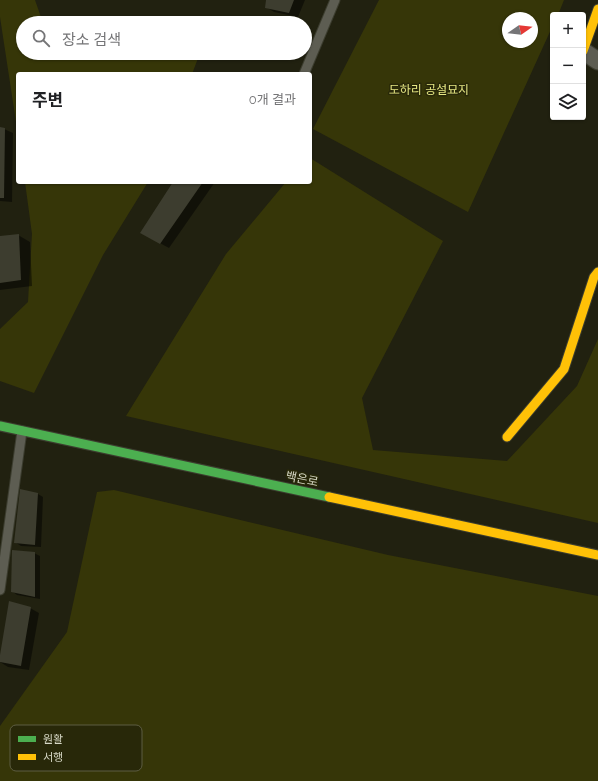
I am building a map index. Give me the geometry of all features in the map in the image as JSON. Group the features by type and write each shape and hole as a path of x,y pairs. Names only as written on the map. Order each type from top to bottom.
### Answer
{"main road":[{"path":"584,48 598,10"},
{"path":"507,437 564,369 594,277 598,272"},
{"name":"백은로","path":"0,426 598,556"}],"street":[{"path":"586,53 598,61"}],"lane":[{"path":"312,55 335,0"},
{"path":"305,72 310,60"},
{"path":"0,590 22,431"}],"green space":[{"path":"0,0 35,0 41,16 16,16 16,60 197,60 193,72 16,72 16,122 0,17"},
{"name":"도하리 공설묘지","path":"379,0 564,0 559,12 550,12 550,32 468,212 313,129"},
{"path":"312,159 443,241 362,398 373,450 507,461 577,386 598,339 598,523 126,416 226,254 284,184 312,184"},
{"path":"25,184 147,184 103,255 34,393 0,381 0,329 28,302 32,234"},
{"path":"114,490 388,555 598,596 598,781 0,781 0,726 67,632 97,492"}],"building":[{"path":"266,0 294,0 289,13 265,8"},
{"path":"0,127 5,128 4,198 0,198"},
{"path":"172,184 202,184 160,244 140,233"},
{"path":"19,234 21,280 0,283 0,236"},
{"path":"20,489 38,493 35,545 14,543"},
{"path":"12,550 35,552 35,597 11,592"},
{"path":"9,601 31,607 21,666 0,662"}],"traffic: fast":[{"path":"0,426 329,497"}],"traffic: slow":[{"path":"584,48 598,9"},
{"path":"507,437 564,369 594,277 598,272"},
{"path":"329,497 598,555"}]}
